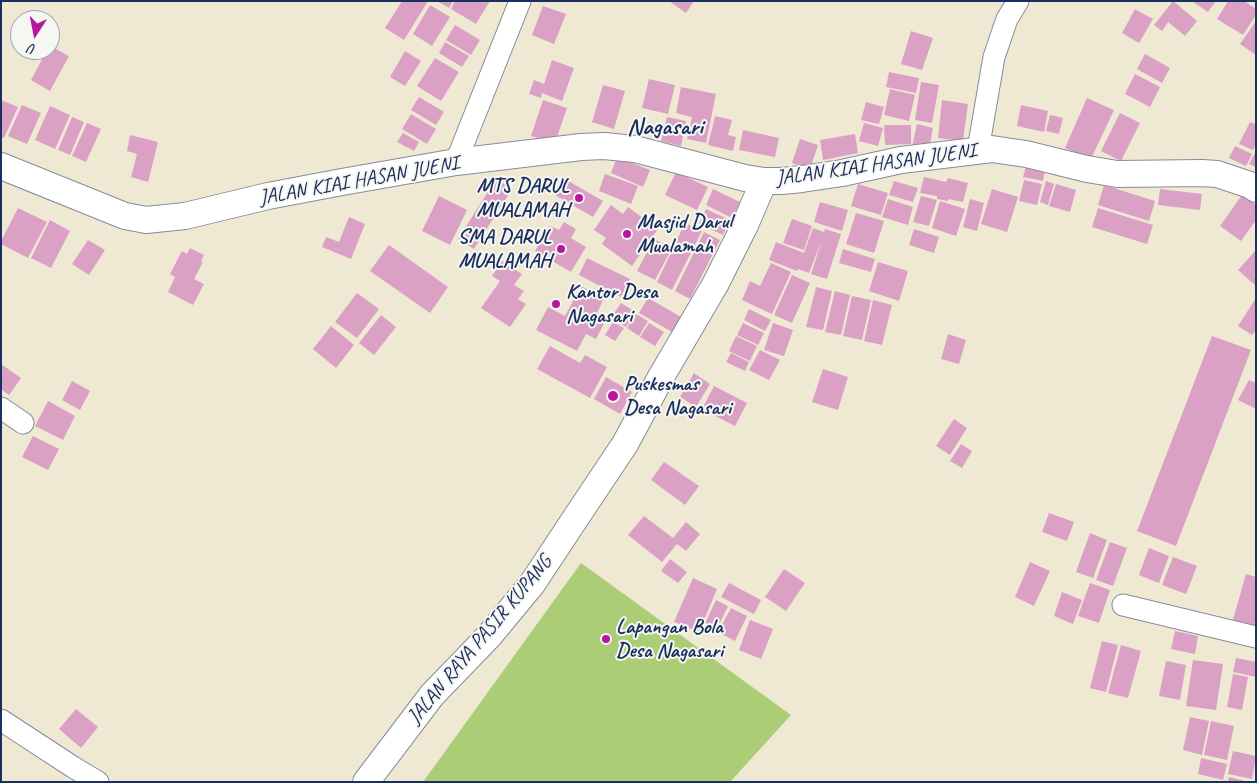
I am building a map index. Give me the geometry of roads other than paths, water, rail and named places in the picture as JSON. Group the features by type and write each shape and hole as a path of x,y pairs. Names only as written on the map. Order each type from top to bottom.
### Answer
{"street":[{"path":"456,162 520,1"},
{"path":"978,150 994,57 1007,19 1018,1"},
{"name":"JALAN KIAI HASAN JUENI","path":"1,166 125,216 146,220 185,216 314,187 456,162 581,147 618,147 653,153 745,178 764,181 782,181 834,174 901,160 978,150 1006,150 1117,174 1217,174 1250,185 1256,189"},
{"name":"JALAN RAYA PASIR KUPANG","path":"366,782 432,695 489,636 532,584 574,522 624,444 716,283 745,225 764,181"},
{"path":"1,408 23,423"},
{"path":"1123,605 1256,637"},
{"path":"1,720 98,782"}],"place":[{"name":"MTS DARUL MUALAMAH","path":"579,198"},
{"name":"Masjid Darul Mualamah","path":"627,234"},
{"name":"SMA DARUL MUALAMAH","path":"561,249"},
{"name":"Kantor Desa Nagasari","path":"556,304"},
{"name":"Puskesmas Desa Nagasari","path":"613,396"},
{"name":"Lapangan Bola Desa Nagasari","path":"606,639"}],"district":[{"name":"Nagasari","path":"665,128"}]}
